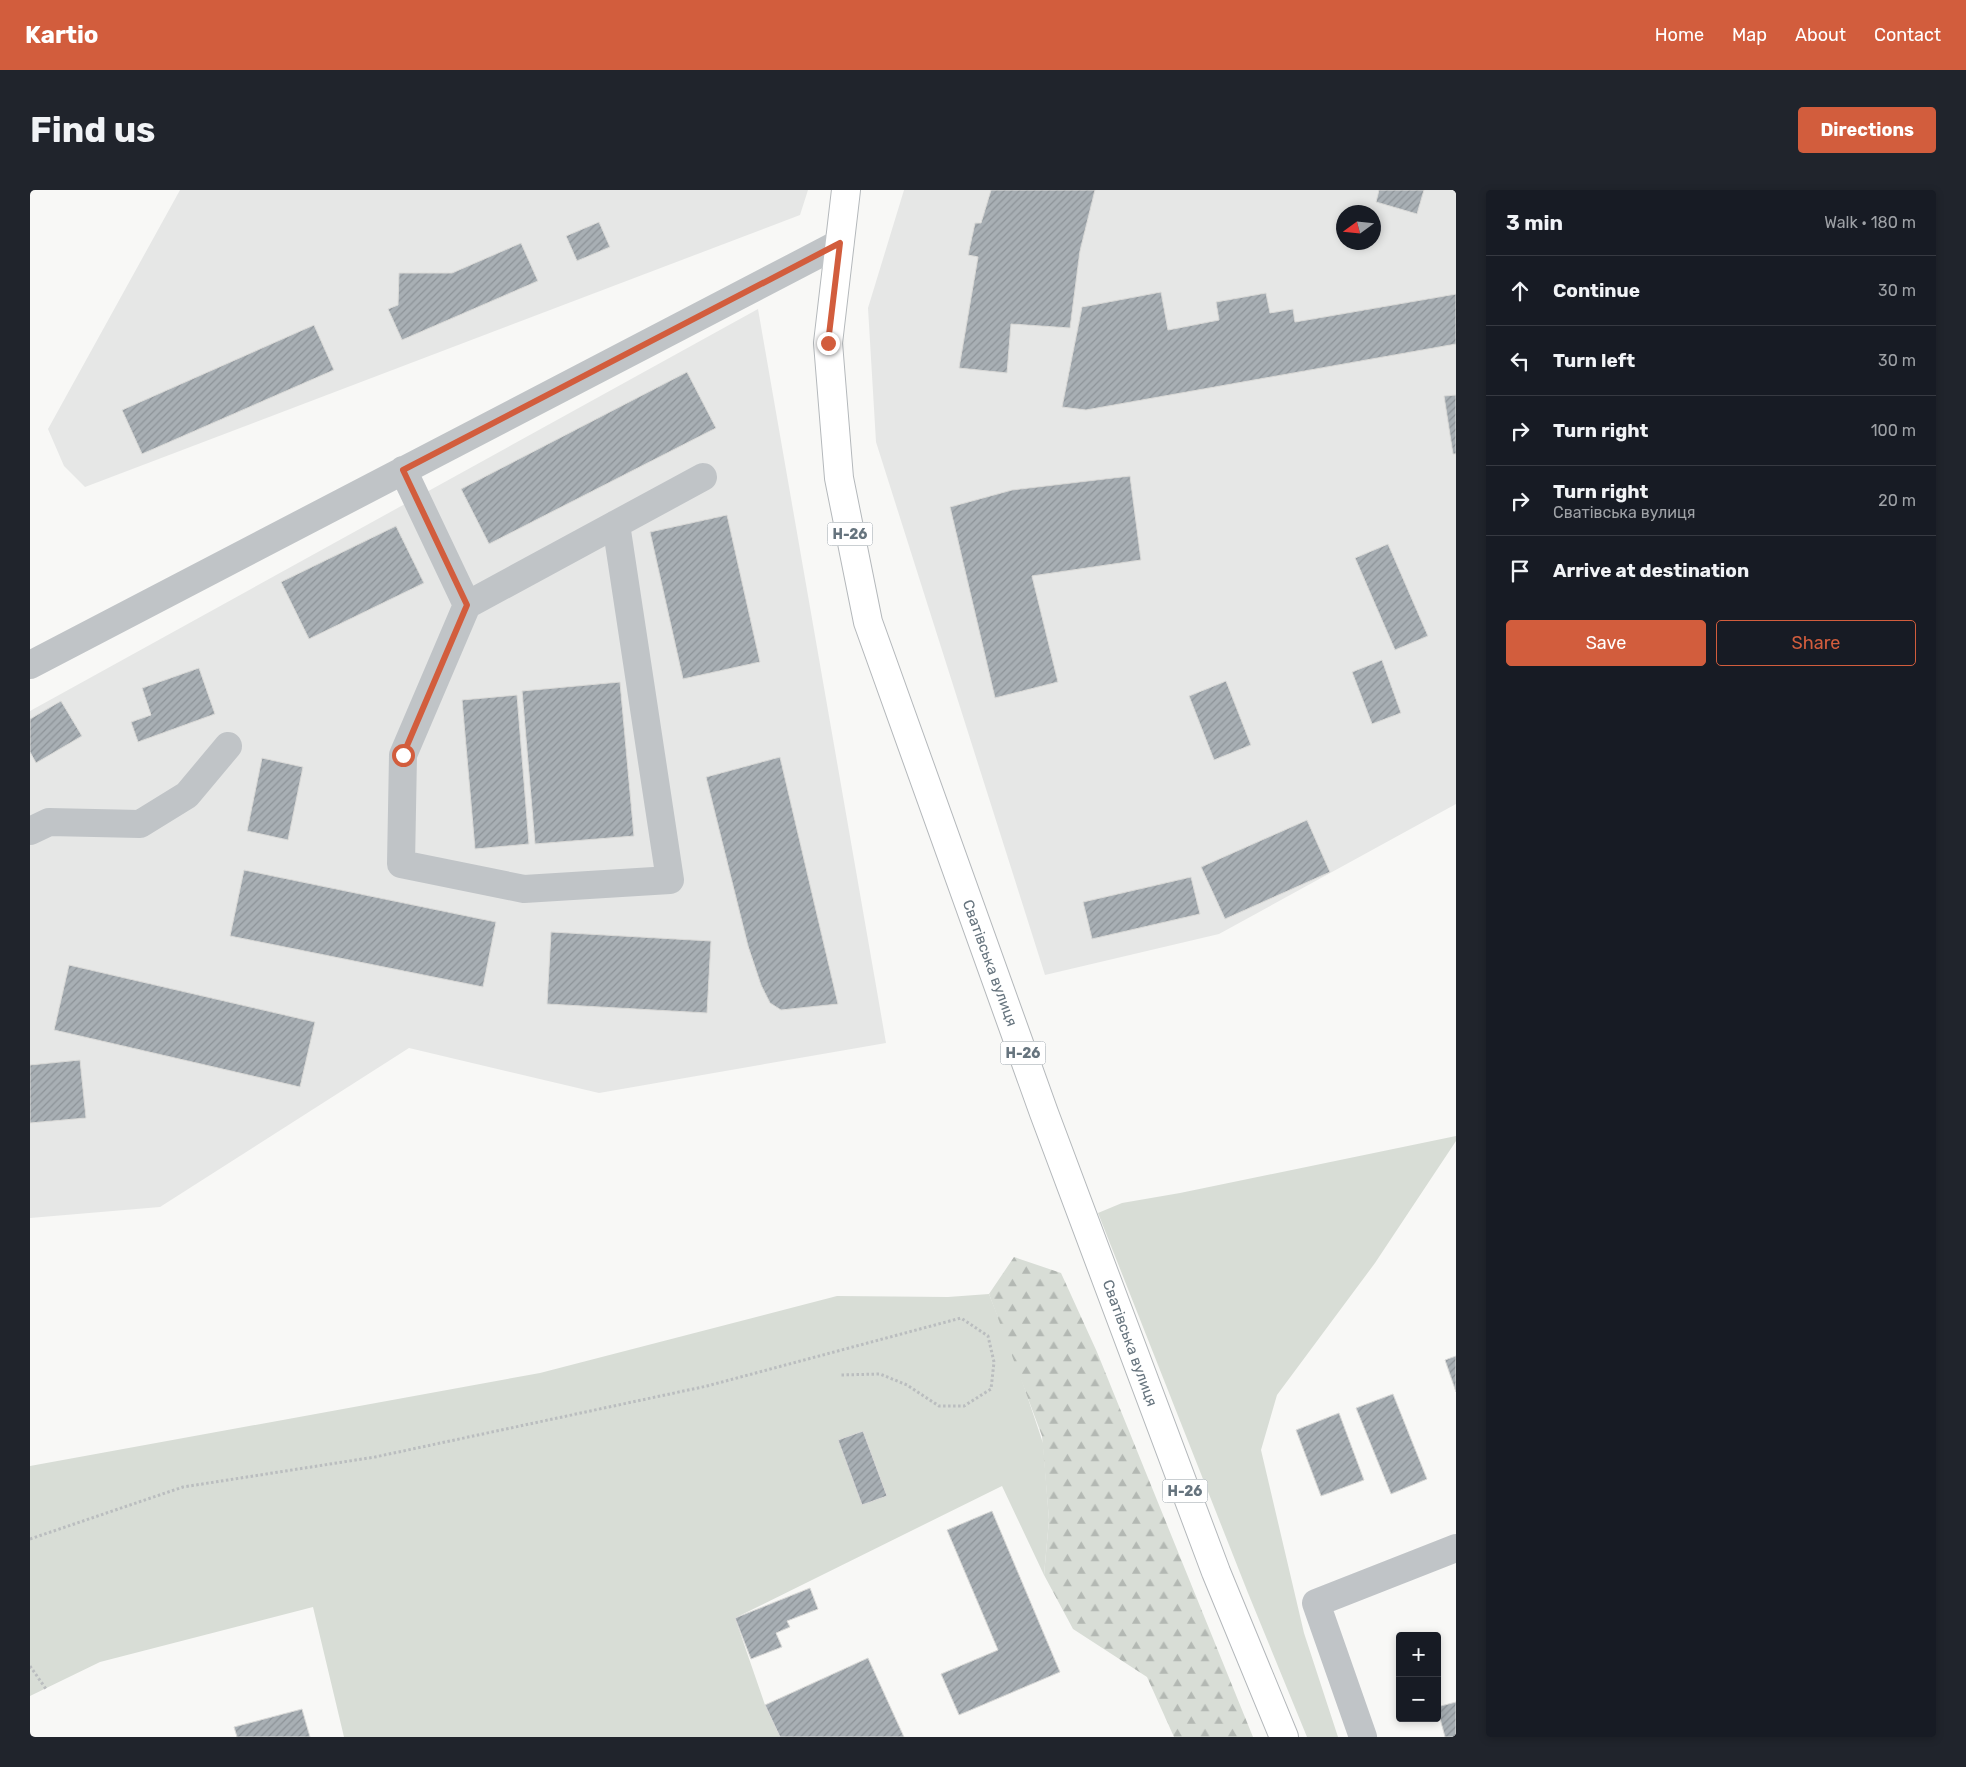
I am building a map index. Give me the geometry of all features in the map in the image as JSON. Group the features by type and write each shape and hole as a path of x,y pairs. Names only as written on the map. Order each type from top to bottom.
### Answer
{"main road":[{"name":"Сватівська вулиця","path":"846,190 828,343 839,478 868,622 1092,1242 1216,1572 1284,1737"}],"street":[{"path":"30,665 840,243"},
{"path":"403,470 467,605"},
{"path":"616,524 670,880 524,889 400,864 403,755 467,605 616,524 703,477"},
{"path":"30,831 49,822 140,824 186,795 228,746"},
{"path":"1363,1737 1316,1603 1456,1548"}],"path":[{"path":"30,1539 183,1487 375,1457 707,1386 961,1318 988,1336 994,1362 990,1389 964,1406 939,1406 907,1385 880,1374 840,1375"},
{"path":"30,1666 46,1689"}],"shaded area":[{"path":"180,190 808,190 800,215 85,487 64,466 48,429"},
{"path":"904,190 1456,190 1456,804 1219,934 1045,975 876,442 868,308"},
{"path":"758,309 886,1043 599,1093 409,1048 160,1207 30,1218 30,711"}],"green space":[{"path":"1456,1136 1456,1141 1375,1263 1277,1395 1261,1450 1304,1633 1338,1737 1307,1737 1098,1213 1122,1203 1180,1193"},
{"path":"1014,1257 1061,1273 1097,1352 1253,1737 1174,1737 1147,1677 1073,1629 1044,1575 1049,1520 1042,1436 989,1294"},
{"path":"989,1294 1016,1363 1043,1443 1049,1520 1044,1575 1002,1486 735,1618 765,1705 780,1737 344,1737 313,1607 100,1662 30,1696 30,1466 540,1373 837,1296 948,1297"}],"building":[{"path":"991,190 1095,190 1080,251 1070,328 1011,324 1007,373 959,368 978,257 968,255 975,223 981,223"},
{"path":"1379,190 1424,190 1417,214 1376,202"},
{"path":"599,222 610,247 577,261 566,236"},
{"path":"521,243 538,281 402,340 388,309 398,305 399,273 452,273"},
{"path":"1161,292 1168,330 1219,320 1216,302 1266,293 1270,313 1293,309 1295,322 1456,294 1456,344 1086,410 1062,407 1082,307"},
{"path":"314,325 334,370 142,454 122,410"},
{"path":"687,372 716,428 489,544 461,489"},
{"path":"1456,395 1456,454 1453,454 1444,396"},
{"path":"1130,476 1141,560 1032,576 1058,682 995,698 950,507 1012,490"},
{"path":"727,515 760,662 683,679 650,532"},
{"path":"396,526 424,583 309,639 281,582"},
{"path":"1388,544 1428,636 1395,650 1355,558"},
{"path":"1382,660 1401,713 1372,724 1352,672"},
{"path":"199,668 215,714 138,742 131,722 151,715 142,688"},
{"path":"1226,681 1251,745 1214,760 1189,696"},
{"path":"620,682 634,836 535,844 522,691"},
{"path":"517,695 529,844 475,849 462,700"},
{"path":"61,701 82,736 36,763 30,752 30,719"},
{"path":"780,757 838,1004 781,1010 770,1003 761,985 748,946 706,777"},
{"path":"262,758 303,767 288,840 247,831"},
{"path":"1307,820 1330,872 1225,919 1201,867"},
{"path":"244,870 496,922 483,987 230,936"},
{"path":"1191,877 1200,914 1092,939 1083,902"},
{"path":"551,932 711,941 707,1013 547,1004"},
{"path":"69,965 315,1022 300,1087 54,1030"},
{"path":"80,1060 86,1118 30,1123 30,1065"},
{"path":"1456,1356 1456,1392 1445,1360"},
{"path":"1393,1394 1427,1479 1391,1494 1356,1408"},
{"path":"1339,1413 1364,1480 1321,1496 1296,1430"},
{"path":"863,1431 887,1496 862,1505 838,1440"},
{"path":"992,1511 1060,1672 959,1715 941,1674 998,1650 947,1530"},
{"path":"810,1588 818,1609 787,1621 790,1627 776,1633 782,1647 751,1659 735,1618"},
{"path":"868,1658 904,1737 780,1737 765,1705"},
{"path":"1456,1702 1456,1737 1445,1737 1441,1722 1441,1706"},
{"path":"302,1709 310,1737 237,1737 234,1727"}],"route":[{"path":"403,755 467,605 403,470 840,243 828,343"}]}
